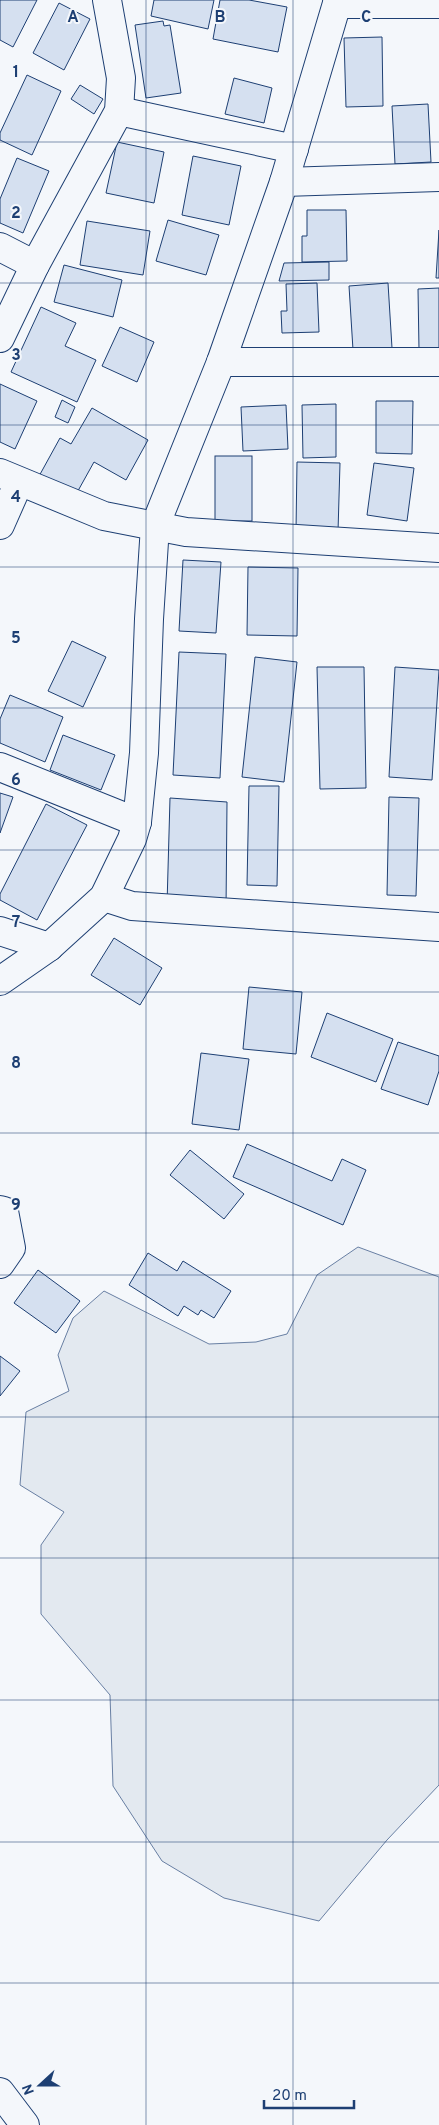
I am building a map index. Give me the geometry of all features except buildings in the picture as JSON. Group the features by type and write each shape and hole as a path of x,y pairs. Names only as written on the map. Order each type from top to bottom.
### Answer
{"street":[{"path":"0,338 35,264 119,111 121,78 107,0"},
{"path":"0,982 49,947 104,897 132,839 137,822 144,753 155,526 221,362 284,182 338,2 439,4"},
{"path":"119,111 294,148"},
{"path":"284,182 439,178"},
{"path":"0,247 35,264"},
{"path":"221,362 439,362"},
{"path":"0,525 10,478 104,516 186,532 439,548"},
{"path":"0,767 137,822"},
{"path":"104,897 132,906 439,927"},
{"path":"0,931 49,947"},
{"path":"0,1210 4,1211 11,1248 0,1264"},
{"path":"0,2092 25,2125"}],"shaded area":[{"path":"358,1247 439,1277 439,1785 387,1840 319,1921 224,1898 162,1861 113,1786 110,1695 41,1614 41,1545 64,1512 20,1485 26,1412 69,1391 58,1355 73,1318 104,1291 209,1344 256,1342 287,1334 317,1275"}]}
